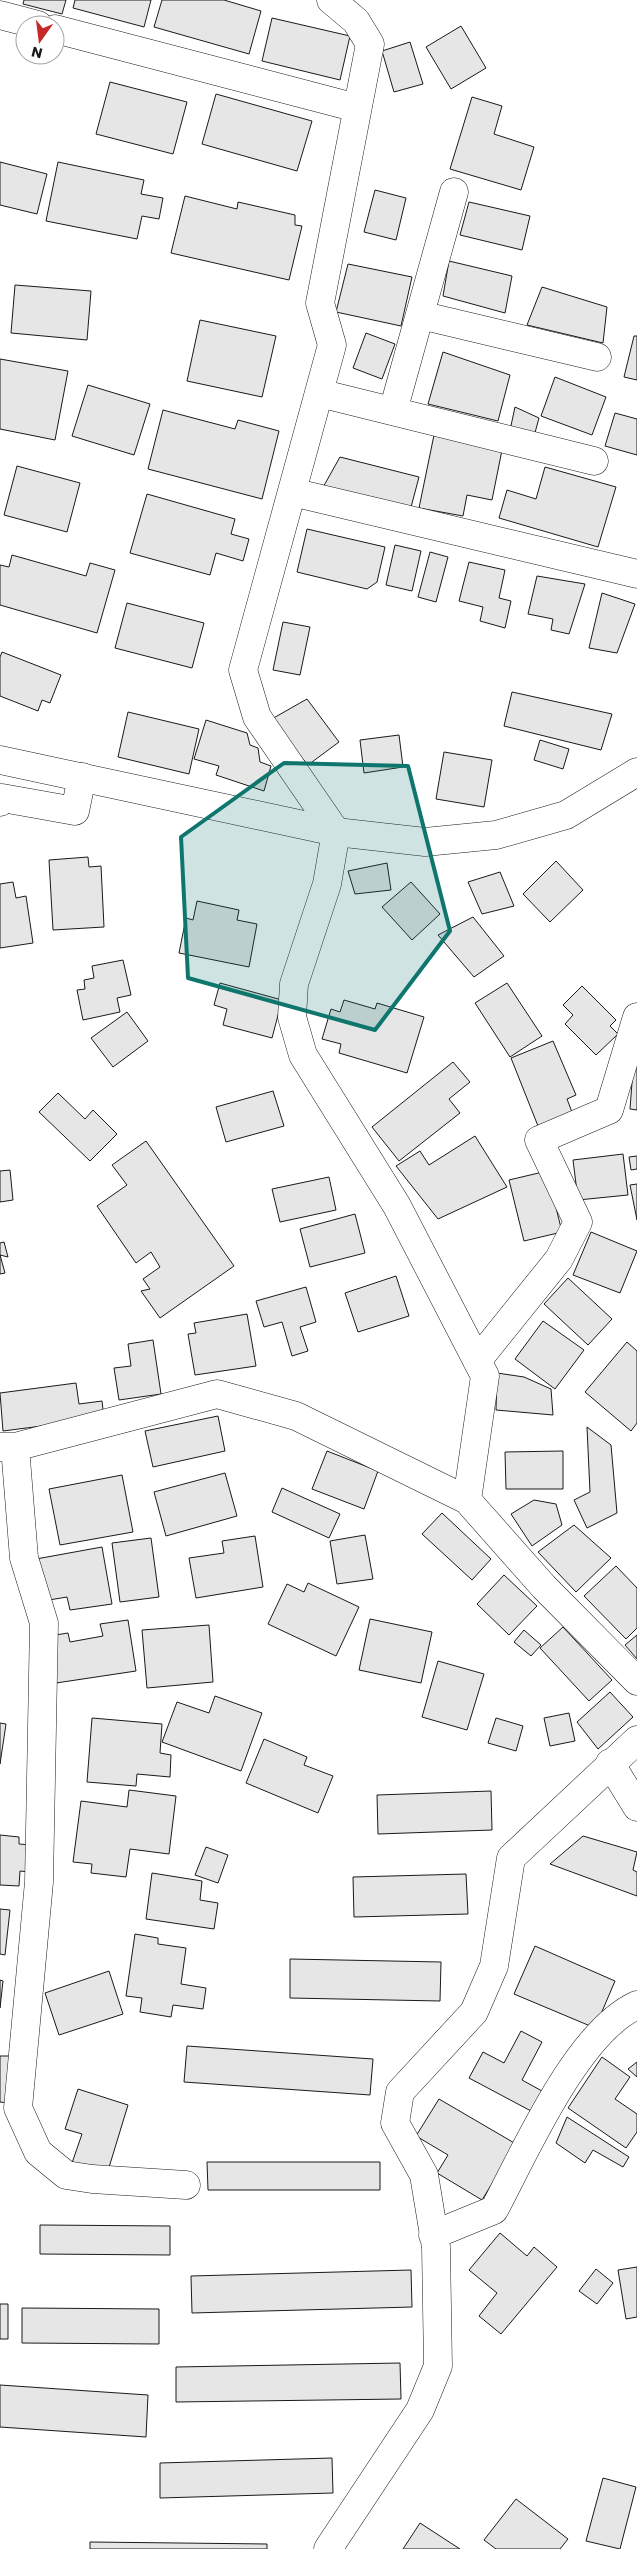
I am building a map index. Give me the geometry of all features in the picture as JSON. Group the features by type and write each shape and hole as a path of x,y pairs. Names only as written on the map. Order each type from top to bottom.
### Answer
{"street":[{"path":"330,0 356,21 370,44 320,303 332,345 243,670 257,717 336,832 327,884 294,984 292,1017 303,1055 397,1206 485,1376 468,1500"},
{"path":"0,15 15,19"},
{"path":"65,32 358,108"},
{"path":"393,411 454,192"},
{"path":"420,315 597,357"},
{"path":"319,393 594,462"},
{"path":"292,492 637,574"},
{"path":"0,760 336,832 425,842 496,835 566,815 637,772"},
{"path":"0,802 2,798 75,810 82,777"},
{"path":"477,1361 559,1259 578,1222 539,1140 609,1110 637,1017"},
{"path":"186,2185 92,2179 66,2175 38,2152 18,2108 39,1882 44,1623 24,1558 8,1447 217,1394 296,1416 468,1500 544,1587 637,1681"},
{"path":"328,2549 420,2410 438,2366 436,2247 424,2175 395,2123 400,2092 474,2012 494,1966 511,1858 610,1763 637,1740"},
{"path":"610,1763 637,1808"},
{"path":"433,2235 494,2210 557,2090 597,2037 624,2011 637,2005"}],"highlighted area":[{"path":"284,763 408,766 450,931 375,1030 188,978 181,837"}],"building":[{"path":"24,0 66,0 62,14 23,4"},
{"path":"75,0 151,0 144,27 73,8"},
{"path":"162,0 224,0 261,11 249,54 154,27"},
{"path":"272,18 350,36 340,80 262,61"},
{"path":"461,26 486,68 451,89 426,47"},
{"path":"410,42 423,84 394,92 382,51"},
{"path":"110,82 187,102 173,154 96,134"},
{"path":"216,94 312,121 297,171 202,144"},
{"path":"472,97 502,106 494,134 534,147 521,190 450,169"},
{"path":"0,162 47,174 37,214 0,205"},
{"path":"58,162 144,180 141,194 163,198 159,219 142,216 137,239 46,221"},
{"path":"375,190 406,198 396,240 364,232"},
{"path":"185,196 237,209 238,202 295,215 295,225 302,226 289,280 171,253"},
{"path":"469,202 530,216 522,250 460,235"},
{"path":"449,261 512,276 505,313 443,296"},
{"path":"348,264 412,277 401,326 336,312"},
{"path":"15,285 91,291 87,340 11,333"},
{"path":"542,287 607,307 603,343 527,325"},
{"path":"200,320 276,336 262,397 187,381"},
{"path":"366,333 395,344 382,379 353,368"},
{"path":"634,336 637,336 637,380 624,377"},
{"path":"443,352 510,375 498,421 428,404"},
{"path":"0,359 68,371 55,440 0,429"},
{"path":"555,377 606,397 592,435 541,416"},
{"path":"88,385 150,404 134,455 72,436"},
{"path":"515,407 539,418 533,440 509,435"},
{"path":"163,410 235,429 238,420 279,431 262,499 148,469"},
{"path":"615,413 637,419 637,455 605,446"},
{"path":"434,435 502,450 492,500 467,495 463,516 419,508"},
{"path":"340,457 419,477 410,511 322,489"},
{"path":"17,466 80,483 67,532 4,515"},
{"path":"545,467 616,487 598,547 499,518 507,490 536,499"},
{"path":"147,494 235,519 231,534 249,539 243,561 216,553 210,575 130,553"},
{"path":"307,529 385,547 377,582 367,589 297,572"},
{"path":"395,545 421,551 412,591 386,585"},
{"path":"430,552 448,557 436,602 418,597"},
{"path":"12,555 86,576 90,563 115,570 97,633 0,605 0,565 9,567"},
{"path":"469,562 505,570 499,598 511,601 505,628 480,621 483,607 459,601"},
{"path":"537,576 585,584 569,634 551,630 553,619 528,614"},
{"path":"602,593 635,604 617,653 589,648"},
{"path":"127,603 204,623 192,668 115,648"},
{"path":"283,622 310,627 300,675 273,670"},
{"path":"2,652 61,675 50,703 42,700 38,711 0,696 0,657"},
{"path":"512,692 612,714 601,750 504,726"},
{"path":"307,699 339,742 308,765 270,720"},
{"path":"128,712 199,729 189,774 118,757"},
{"path":"206,720 247,733 250,745 258,748 260,762 271,766 264,791 216,775 219,766 194,759"},
{"path":"399,735 403,767 364,773 360,740"},
{"path":"540,740 569,749 563,769 534,760"},
{"path":"444,752 492,760 484,807 436,799"},
{"path":"88,857 89,867 101,866 104,927 53,930 49,860"},
{"path":"556,861 583,890 550,922 523,894"},
{"path":"387,863 391,890 355,894 348,871"},
{"path":"500,872 514,906 482,914 468,882"},
{"path":"13,882 16,898 26,896 33,943 0,948 0,884"},
{"path":"411,882 440,914 412,940 382,907"},
{"path":"197,901 239,910 237,920 257,924 249,967 179,953 186,918 193,920"},
{"path":"473,917 504,956 474,977 438,935"},
{"path":"123,960 131,995 117,998 120,1012 83,1020 77,990 85,989 84,980 94,978 92,966"},
{"path":"220,983 282,1000 272,1038 223,1025 227,1009 214,1005"},
{"path":"507,983 542,1036 510,1057 475,1003"},
{"path":"582,986 616,1020 610,1026 618,1034 596,1055 565,1024 573,1015 563,1005"},
{"path":"344,1000 375,1009 377,1003 424,1017 407,1073 339,1053 341,1044 322,1039 331,1009 340,1012"},
{"path":"127,1012 148,1041 113,1067 91,1038"},
{"path":"553,1041 576,1095 567,1099 572,1112 538,1126 511,1058"},
{"path":"453,1062 470,1082 449,1099 460,1113 399,1161 372,1127"},
{"path":"633,1069 637,1069 637,1110 630,1109"},
{"path":"273,1091 284,1126 226,1142 216,1107"},
{"path":"58,1093 85,1119 93,1110 117,1134 90,1161 39,1112"},
{"path":"475,1136 507,1187 438,1219 396,1166 420,1151 429,1165"},
{"path":"146,1141 234,1266 160,1318 141,1291 150,1289 143,1279 160,1267 151,1252 136,1263 97,1206 127,1185 112,1165"},
{"path":"623,1154 628,1195 578,1200 573,1160"},
{"path":"637,1156 637,1169 631,1170 629,1157"},
{"path":"10,1170 13,1200 0,1202 0,1171"},
{"path":"547,1171 562,1232 524,1241 509,1180"},
{"path":"329,1177 336,1210 280,1222 272,1189"},
{"path":"637,1184 637,1220 630,1185"},
{"path":"355,1214 365,1253 310,1267 300,1229"},
{"path":"591,1232 637,1251 620,1293 573,1275"},
{"path":"4,1242 8,1257 0,1255 0,1243"},
{"path":"0,1255 5,1273 0,1274"},
{"path":"396,1276 409,1316 358,1332 345,1293"},
{"path":"568,1278 612,1319 588,1345 544,1304"},
{"path":"306,1287 316,1322 300,1327 308,1351 292,1356 282,1322 264,1327 256,1301"},
{"path":"247,1314 256,1366 195,1375 188,1334 196,1333 194,1323"},
{"path":"543,1321 584,1350 555,1389 515,1359"},
{"path":"153,1340 161,1394 119,1400 114,1368 131,1366 128,1344"},
{"path":"627,1342 637,1351 637,1423 631,1431 585,1392"},
{"path":"497,1373 524,1377 551,1389 553,1415 496,1410"},
{"path":"76,1383 79,1404 102,1401 104,1418 3,1431 0,1393"},
{"path":"218,1416 225,1451 153,1467 145,1431"},
{"path":"587,1427 611,1445 617,1513 587,1528 574,1500 590,1492"},
{"path":"327,1451 378,1471 364,1509 312,1489"},
{"path":"563,1451 563,1489 506,1489 505,1452"},
{"path":"225,1473 237,1516 166,1536 154,1492"},
{"path":"122,1475 133,1532 60,1545 49,1489"},
{"path":"282,1488 340,1514 329,1538 272,1512"},
{"path":"534,1500 556,1504 562,1525 532,1546 511,1514"},
{"path":"442,1513 491,1559 472,1580 422,1534"},
{"path":"574,1525 611,1558 576,1592 538,1552"},
{"path":"365,1535 373,1579 337,1584 330,1541"},
{"path":"255,1536 263,1587 196,1598 189,1558 224,1553 222,1541"},
{"path":"151,1538 159,1597 120,1602 112,1543"},
{"path":"102,1547 112,1604 70,1610 67,1597 43,1601 36,1559"},
{"path":"616,1566 637,1588 637,1628 626,1639 584,1596"},
{"path":"504,1575 537,1606 509,1635 477,1604"},
{"path":"308,1583 359,1607 336,1656 268,1624 287,1584 304,1592"},
{"path":"370,1619 432,1632 421,1683 359,1670"},
{"path":"128,1620 136,1671 56,1683 49,1636 68,1633 70,1642 103,1636 100,1624"},
{"path":"209,1625 213,1682 147,1688 142,1630"},
{"path":"563,1627 612,1680 589,1701 540,1648"},
{"path":"524,1630 541,1645 531,1656 514,1642"},
{"path":"637,1635 637,1659 625,1645"},
{"path":"438,1661 484,1674 467,1730 422,1717"},
{"path":"610,1692 633,1717 598,1749 577,1722"},
{"path":"215,1696 262,1713 241,1771 162,1742 177,1702 209,1713"},
{"path":"569,1713 575,1741 550,1746 544,1718"},
{"path":"92,1718 162,1724 160,1753 171,1755 170,1777 137,1774 136,1786 87,1782"},
{"path":"496,1718 523,1726 516,1751 488,1743"},
{"path":"0,1723 6,1724 0,1764"},
{"path":"264,1739 307,1757 304,1765 333,1776 318,1813 246,1783"},
{"path":"129,1790 176,1796 169,1854 130,1849 126,1877 91,1873 92,1864 73,1862 81,1801 127,1807"},
{"path":"491,1791 492,1830 378,1834 377,1795"},
{"path":"0,1835 19,1837 19,1844 31,1845 29,1872 20,1871 19,1886 0,1885"},
{"path":"583,1836 637,1852 633,1870 637,1872 637,1896 550,1864"},
{"path":"206,1847 228,1855 218,1883 195,1875"},
{"path":"152,1873 202,1881 200,1900 218,1903 214,1929 146,1919"},
{"path":"466,1874 468,1914 354,1917 353,1877"},
{"path":"0,1909 10,1910 5,1955 0,1954"},
{"path":"135,1934 158,1938 158,1944 186,1948 181,1984 206,1988 203,2009 173,2005 171,2017 140,2012 142,1998 126,1996"},
{"path":"535,1946 615,1981 595,2028 514,1994"},
{"path":"290,1959 441,1962 440,2001 290,1998"},
{"path":"109,1971 123,2014 59,2035 45,1993"},
{"path":"0,1980 3,1981 0,2008"},
{"path":"521,2031 542,2042 522,2080 542,2091 531,2111 469,2078 483,2052 504,2063"},
{"path":"187,2046 373,2059 370,2095 184,2082"},
{"path":"0,2056 11,2056 8,2103 0,2102"},
{"path":"602,2057 630,2077 615,2099 637,2114 637,2132 626,2148 568,2108"},
{"path":"637,2062 637,2077 628,2069"},
{"path":"78,2089 128,2105 107,2174 72,2163 82,2134 65,2129"},
{"path":"439,2099 516,2144 482,2200 437,2173 448,2155 416,2136"},
{"path":"567,2117 629,2157 623,2167 593,2150 585,2163 556,2143"},
{"path":"207,2162 380,2162 380,2190 208,2190"},
{"path":"40,2225 170,2226 170,2255 40,2254"},
{"path":"500,2233 527,2256 534,2247 557,2267 501,2334 479,2316 497,2293 469,2270"},
{"path":"637,2267 637,2317 626,2319 618,2270"},
{"path":"596,2269 613,2283 597,2304 579,2291"},
{"path":"411,2270 412,2307 192,2313 191,2276"},
{"path":"0,2304 8,2304 8,2339 0,2339"},
{"path":"22,2308 159,2309 159,2344 22,2343"},
{"path":"400,2363 401,2399 176,2402 176,2367"},
{"path":"0,2385 148,2395 146,2437 0,2427"},
{"path":"332,2458 333,2493 160,2498 160,2463"},
{"path":"603,2478 636,2487 620,2549 586,2541"},
{"path":"516,2499 568,2539 560,2549 496,2549 484,2540"},
{"path":"420,2523 460,2549 403,2549"},
{"path":"90,2542 267,2544 267,2549 90,2549"}]}
